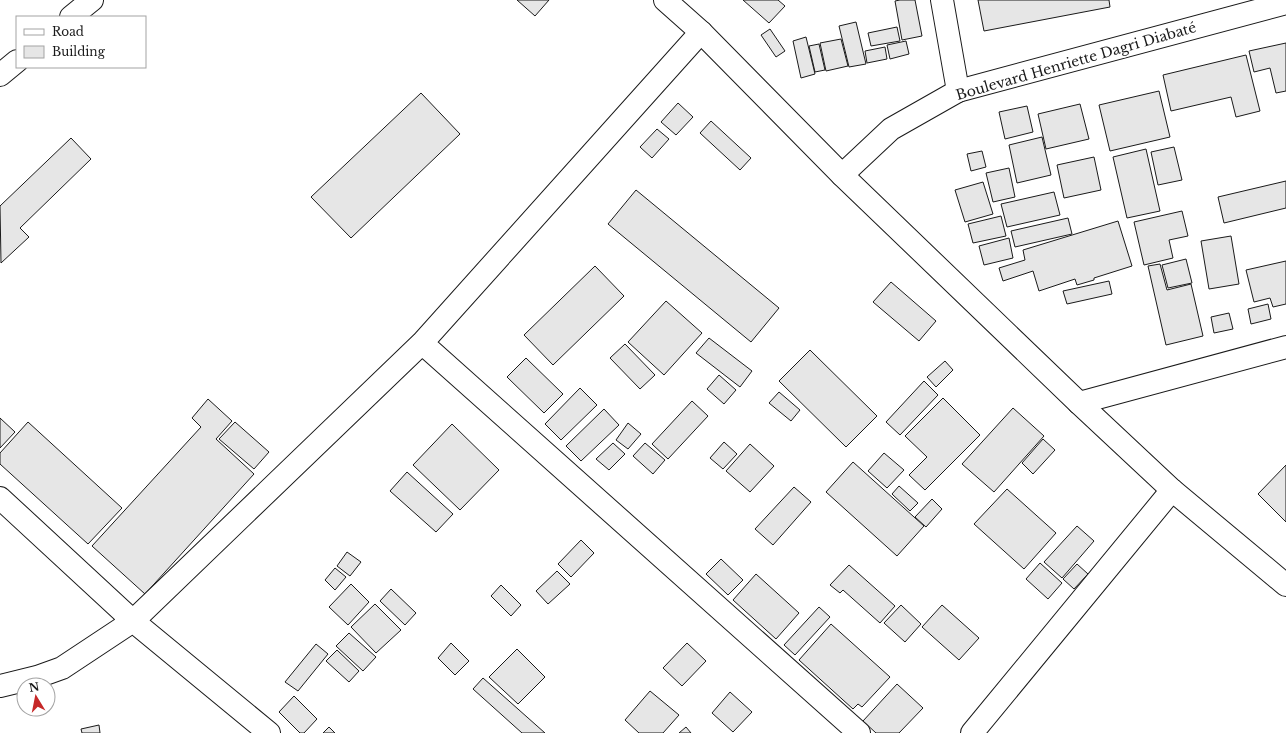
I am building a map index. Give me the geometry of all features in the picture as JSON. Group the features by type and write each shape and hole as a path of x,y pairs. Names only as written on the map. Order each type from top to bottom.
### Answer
{"street":[{"path":"72,16 92,0"},
{"path":"665,0 701,32 842,174 1079,403 1172,490 1286,586"},
{"path":"942,0 958,91"},
{"name":"Boulevard Henriette Dagri Diabaté","path":"842,174 891,129 958,91 1263,5 1286,3"},
{"path":"0,686 37,678 62,668 133,621 422,343 701,32"},
{"path":"0,75 16,62"},
{"path":"422,343 859,733"},
{"path":"1079,403 1286,347"},
{"path":"972,733 1172,490"},
{"path":"0,498 133,621 269,733"}],"building":[{"path":"517,0 549,0 535,16"},
{"path":"743,0 778,0 785,6 769,23"},
{"path":"915,0 922,36 902,40 895,1"},
{"path":"978,0 1109,0 1110,7 984,31"},
{"path":"856,22 866,64 849,67 839,26"},
{"path":"897,27 900,41 871,46 868,33"},
{"path":"770,29 785,51 776,57 761,35"},
{"path":"806,37 815,74 801,78 793,41"},
{"path":"841,39 848,66 826,71 820,43"},
{"path":"906,41 909,54 890,59 887,45"},
{"path":"1286,43 1286,91 1276,93 1270,68 1254,72 1249,51"},
{"path":"819,44 825,70 815,72 809,46"},
{"path":"885,47 887,59 867,63 865,51"},
{"path":"1246,55 1260,111 1236,117 1231,97 1171,111 1163,75"},
{"path":"1159,91 1170,137 1110,151 1099,105"},
{"path":"421,93 460,134 351,238 311,197"},
{"path":"678,103 693,117 676,135 661,122"},
{"path":"1080,104 1089,139 1046,149 1038,114"},
{"path":"1027,106 1033,132 1005,139 999,112"},
{"path":"711,121 751,158 740,170 700,133"},
{"path":"657,129 669,139 652,158 640,147"},
{"path":"1042,137 1051,175 1017,183 1009,145"},
{"path":"71,138 91,159 20,228 29,237 1,263 0,206"},
{"path":"1174,147 1182,180 1158,185 1151,152"},
{"path":"1146,149 1160,211 1127,218 1113,157"},
{"path":"982,151 986,167 971,171 967,154"},
{"path":"1094,157 1101,190 1064,198 1057,165"},
{"path":"1009,168 1015,197 993,202 986,173"},
{"path":"1286,181 1286,208 1224,223 1218,197"},
{"path":"983,182 993,214 965,222 955,190"},
{"path":"636,190 779,308 751,342 608,224"},
{"path":"1054,192 1060,215 1007,227 1001,204"},
{"path":"1182,211 1188,236 1169,240 1173,258 1144,265 1134,222"},
{"path":"1001,216 1006,236 973,243 968,224"},
{"path":"1068,218 1072,234 1015,247 1011,231"},
{"path":"1118,221 1132,266 1077,285 1075,279 1039,291 1033,271 1003,281 999,268 1025,260 1023,250"},
{"path":"1231,236 1239,284 1209,289 1201,241"},
{"path":"1009,238 1013,258 984,265 979,246"},
{"path":"1186,259 1192,283 1168,288 1162,265"},
{"path":"1286,261 1286,304 1273,307 1270,298 1254,302 1246,270"},
{"path":"1160,264 1167,290 1191,284 1203,336 1166,345 1148,266"},
{"path":"595,266 624,296 553,365 524,335"},
{"path":"1109,281 1112,294 1067,304 1063,291"},
{"path":"891,282 936,321 919,341 873,302"},
{"path":"666,301 702,333 664,375 628,342"},
{"path":"1268,304 1271,319 1251,324 1248,309"},
{"path":"1229,313 1233,329 1214,333 1211,317"},
{"path":"709,338 752,371 740,387 696,353"},
{"path":"625,344 655,375 640,389 610,358"},
{"path":"810,350 877,416 846,447 779,381"},
{"path":"526,358 563,394 544,413 507,377"},
{"path":"945,361 953,370 936,387 927,377"},
{"path":"719,375 736,390 724,404 707,389"},
{"path":"924,381 938,395 900,435 886,422"},
{"path":"580,388 597,405 561,440 545,424"},
{"path":"779,392 800,410 791,421 769,403"},
{"path":"943,398 980,435 925,490 909,475 927,457 905,436"},
{"path":"208,399 232,421 216,439 254,474 145,594 92,546 201,427 192,418"},
{"path":"692,401 708,416 668,459 652,444"},
{"path":"1013,408 1044,436 994,492 962,464"},
{"path":"604,409 619,425 581,461 566,446"},
{"path":"0,418 15,432 0,448"},
{"path":"28,422 122,508 88,544 0,464 0,453"},
{"path":"235,422 269,452 254,469 219,439"},
{"path":"628,423 641,434 628,449 616,440"},
{"path":"452,424 499,470 460,510 413,465"},
{"path":"1043,439 1055,450 1033,474 1022,463"},
{"path":"724,442 737,454 723,469 710,458"},
{"path":"613,443 625,454 609,470 596,459"},
{"path":"645,443 665,460 653,474 633,456"},
{"path":"750,444 774,466 750,492 726,471"},
{"path":"884,453 904,470 887,488 868,471"},
{"path":"853,462 924,526 897,556 826,492"},
{"path":"1286,465 1286,522 1258,494"},
{"path":"407,472 453,514 436,532 390,491"},
{"path":"899,486 918,503 910,511 892,494"},
{"path":"794,487 811,502 773,545 755,529"},
{"path":"1007,489 1056,533 1024,569 974,524"},
{"path":"932,499 942,509 926,527 915,517"},
{"path":"1077,526 1094,541 1062,578 1044,562"},
{"path":"581,540 594,553 571,577 558,564"},
{"path":"347,552 361,562 350,576 337,566"},
{"path":"721,559 743,580 728,595 706,574"},
{"path":"1040,563 1062,583 1048,599 1026,579"},
{"path":"1077,564 1088,574 1074,589 1063,579"},
{"path":"849,565 895,606 880,623 843,590 840,593 830,585"},
{"path":"335,568 346,577 335,590 325,580"},
{"path":"557,571 570,584 548,604 536,591"},
{"path":"756,574 799,613 776,639 733,600"},
{"path":"351,584 369,602 348,625 329,607"},
{"path":"501,585 521,605 511,616 491,596"},
{"path":"391,589 416,613 405,625 380,601"},
{"path":"375,604 401,630 376,653 351,627"},
{"path":"901,605 921,624 905,642 884,623"},
{"path":"942,605 979,638 959,660 922,627"},
{"path":"819,607 830,617 795,655 784,645"},
{"path":"831,624 890,677 862,707 858,704 853,709 799,660"},
{"path":"349,633 376,657 363,671 336,646"},
{"path":"451,643 469,661 455,675 438,658"},
{"path":"687,643 706,661 682,686 663,668"},
{"path":"316,644 328,654 298,691 285,682"},
{"path":"517,649 545,677 518,704 489,677"},
{"path":"337,650 359,671 349,682 326,661"},
{"path":"483,678 545,733 522,733 473,689"},
{"path":"897,684 923,708 899,733 876,733 863,721"},
{"path":"650,691 679,715 663,733 639,733 625,720"},
{"path":"730,692 752,712 733,732 712,713"},
{"path":"294,696 317,719 304,733 300,733 279,712"},
{"path":"99,725 100,733 82,733 81,729"},
{"path":"329,727 335,733 323,733"},
{"path":"686,727 691,733 679,733"}]}
